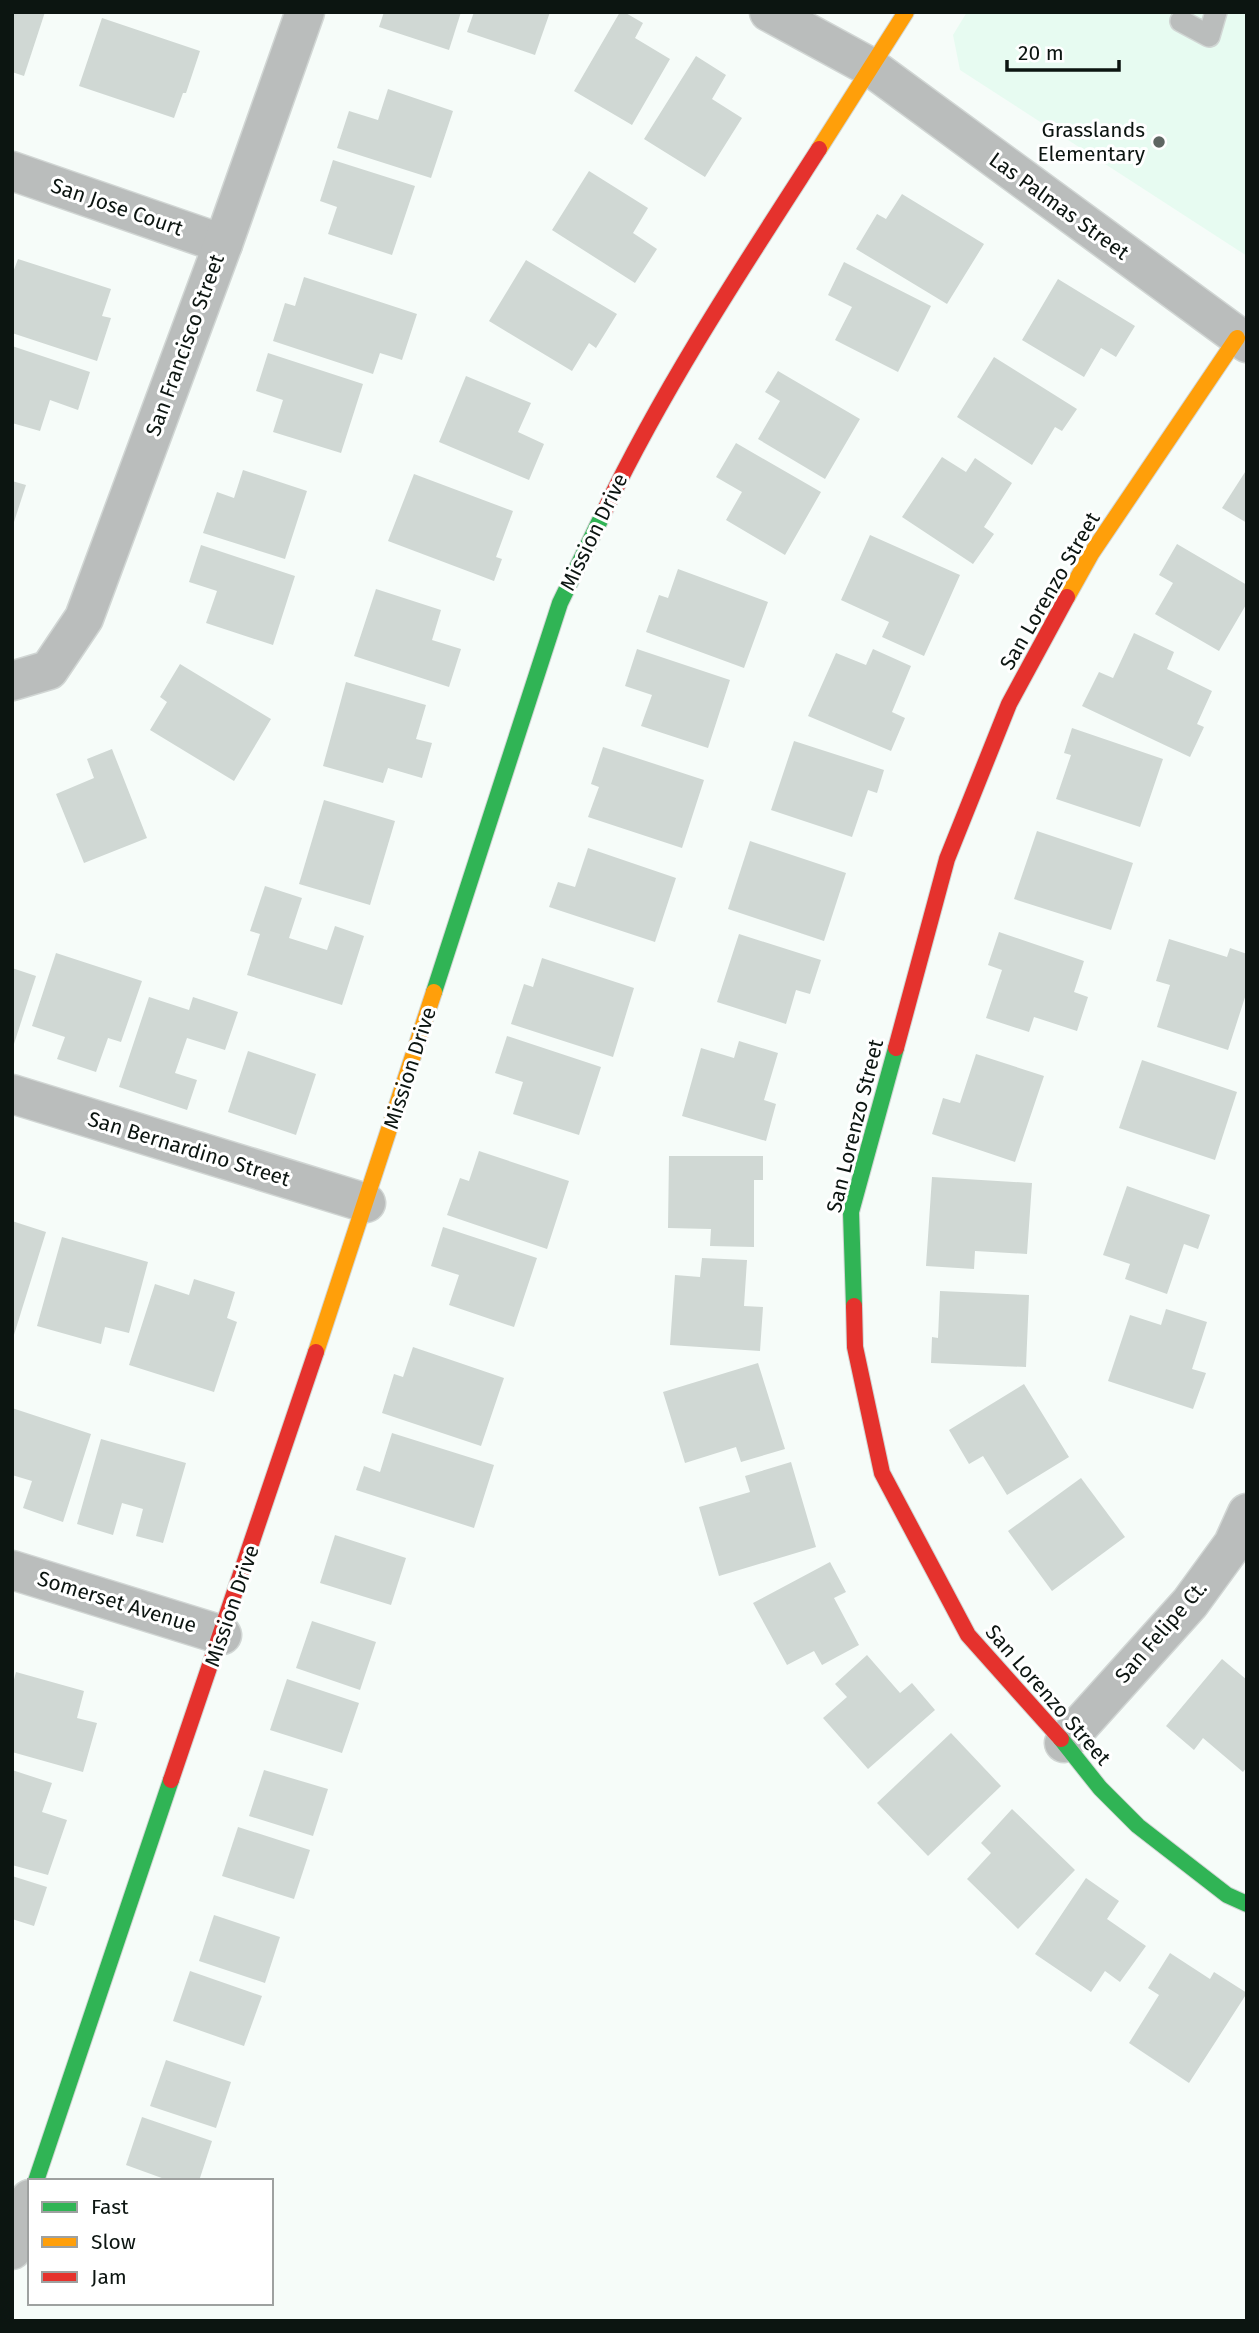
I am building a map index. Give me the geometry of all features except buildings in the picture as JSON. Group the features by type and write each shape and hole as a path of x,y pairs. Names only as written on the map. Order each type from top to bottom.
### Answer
{"street":[{"name":"San Francisco Street","path":"12,681 49,670 84,618 223,244 305,12"},
{"name":"Las Palmas Street","path":"769,12 872,68 1242,341"},
{"name":"Mission Drive","path":"37,2179 366,1203 560,603 628,462 704,328 906,12"},
{"name":"San Jose Court","path":"12,170 223,244"},
{"name":"San Lorenzo Street","path":"1242,341 1091,554 1009,704 947,859 851,1212 855,1347 882,1473 968,1635 1100,1787 1138,1826 1227,1895 1247,1904"},
{"name":"San Bernardino Street","path":"12,1094 366,1203"},
{"name":"San Felipe Ct.","path":"1064,1743 1190,1603 1233,1544 1247,1513"},
{"name":"Somerset Avenue","path":"12,1570 222,1635"},
{"path":"12,2250 28,2205"}],"lane":[{"path":"1176,15 1209,36 1216,12"}],"shaded area":[{"name":"Grasslands Elementary","path":"967,12 1247,12 1247,256 960,70 953,35"}],"traffic: fast":[{"path":"434,992 560,603 604,512"},
{"path":"854,1306 851,1212 896,1048"},
{"path":"1061,1739 1100,1788 1138,1826 1227,1895 1247,1904"},
{"path":"37,2179 171,1780"}],"traffic: slow":[{"path":"819,149 906,12"},
{"path":"1067,597 1091,554 1237,338"},
{"path":"316,1352 434,992"}],"traffic: jam":[{"path":"604,512 679,372 819,149"},
{"path":"896,1048 947,859 1009,704 1067,597"},
{"path":"854,1306 855,1347 882,1473 968,1635 1061,1739"},
{"path":"171,1780 316,1352"}],"place":[{"name":"Grasslands Elementary","path":"1159,142"}]}
